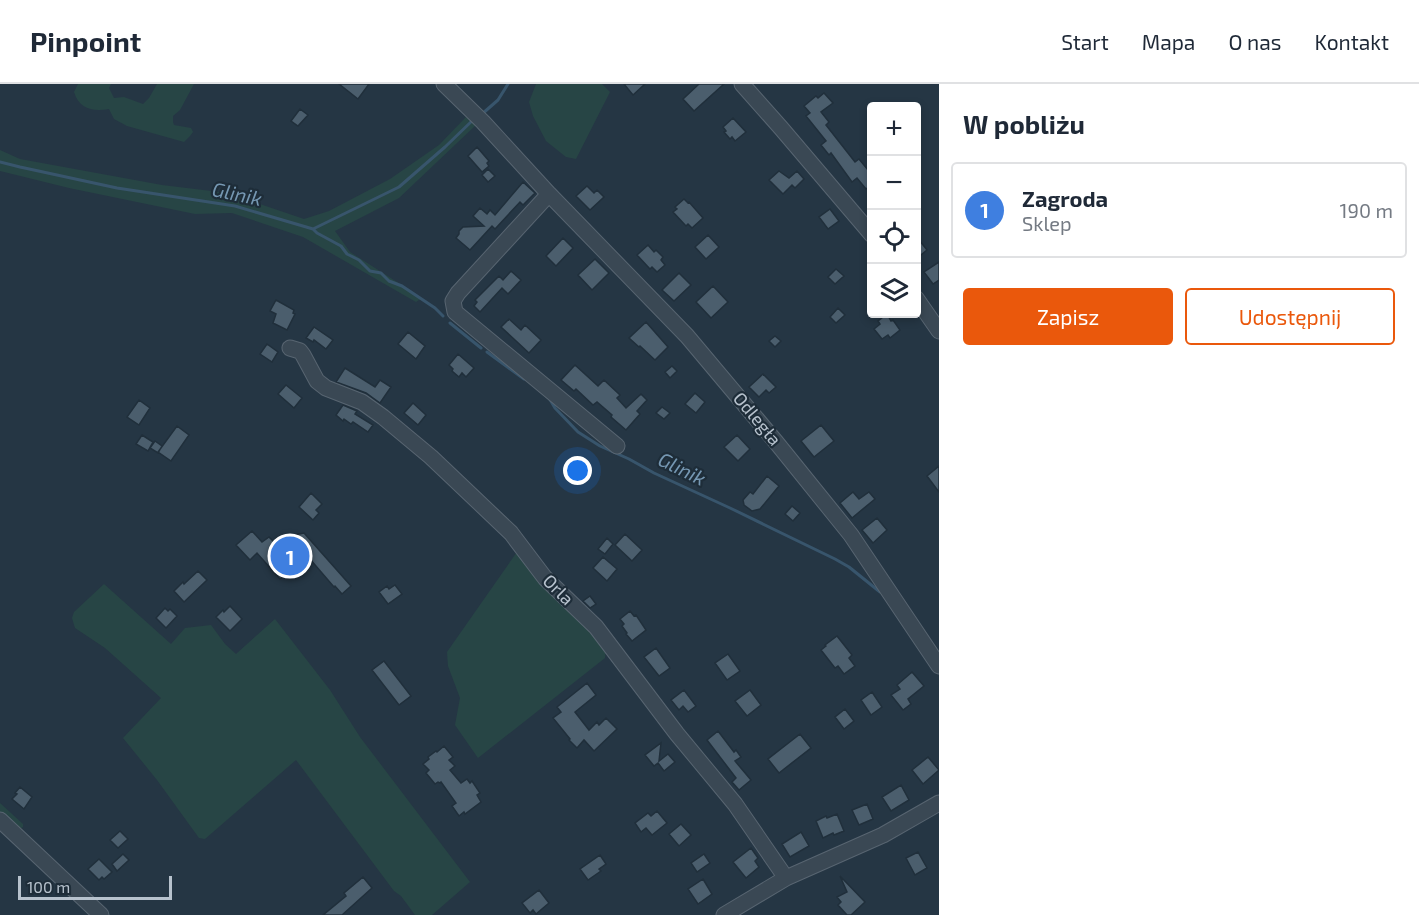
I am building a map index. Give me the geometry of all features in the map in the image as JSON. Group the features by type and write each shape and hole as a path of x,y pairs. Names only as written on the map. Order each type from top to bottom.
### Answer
{"street":[{"name":"Odległa","path":"444,84 687,336 851,536 939,666"},
{"path":"742,84 867,229"},
{"path":"549,194 458,293 453,301 455,312 617,446"},
{"path":"921,305 939,331"},
{"name":"Orla","path":"290,348 303,354 317,381 331,390 362,402 383,417 431,457 511,533 545,578 596,627 677,734 735,804 786,878"},
{"path":"724,915 786,878 883,836 939,802"},
{"path":"0,820 101,915"}],"green space":[{"path":"78,84 111,84 109,88 114,98 124,97 143,104 157,84 194,84 180,110 173,116 174,125 191,128 193,132 184,142 127,126 114,119 109,109 97,110 83,106 74,92"},
{"path":"536,84 602,84 610,92 576,159 566,157 546,141 533,116 529,102"},
{"path":"466,117 476,125 399,198 335,231 350,252 422,298 416,302 303,237 232,213 195,214 0,171 0,150 20,159 162,185 228,193 304,219 329,211 390,179 439,145"},
{"path":"519,549 606,646 605,658 478,758 455,725 460,698 448,666 447,652"},
{"path":"104,584 171,644 185,628 211,625 225,644 236,654 275,619 330,690 360,737 470,882 432,915 415,915 401,896 394,891 296,760 205,839 199,838 123,738 161,698 105,648 75,628 72,618 74,612"},
{"path":"0,803 23,824 23,827 20,829 0,816"}],"building":[{"path":"339,84 369,84 358,99"},
{"path":"624,84 645,84 633,95"},
{"path":"699,84 724,84 694,111 683,99"},
{"path":"824,93 833,103 821,112 829,122 826,125 855,162 859,159 867,169 866,189 857,178 852,182 831,153 829,155 821,145 826,141 806,116 810,113 804,106 816,96 818,98"},
{"path":"300,109 308,115 298,126 291,121"},
{"path":"733,118 746,132 735,141 724,132 726,131 723,127"},
{"path":"477,147 489,161 487,163 489,166 482,172 468,156"},
{"path":"488,169 495,176 488,182 482,175"},
{"path":"779,171 789,178 797,171 804,179 795,188 792,185 783,194 769,180"},
{"path":"523,182 535,193 523,205 520,202 495,229 492,226 470,250 456,238 463,227 484,226 473,216 480,208 487,214 490,210 495,215"},
{"path":"587,186 594,193 597,190 604,197 590,210 576,196"},
{"path":"684,199 703,218 692,228 688,224 686,226 673,212"},
{"path":"830,209 839,221 828,229 819,217"},
{"path":"708,235 719,247 706,259 695,247"},
{"path":"563,238 573,248 556,266 546,256"},
{"path":"921,242 927,250 921,255"},
{"path":"648,245 663,257 661,260 665,265 657,272 652,267 650,269 637,255"},
{"path":"595,259 609,273 592,290 578,275"},
{"path":"939,262 939,280 933,284 924,272"},
{"path":"836,269 844,276 835,284 828,277"},
{"path":"511,271 521,280 508,294 502,288 480,312 474,306 477,302 475,300 499,276 503,280"},
{"path":"679,273 691,285 674,301 662,290"},
{"path":"713,286 728,302 711,318 696,302"},
{"path":"276,300 294,310 295,314 287,330 273,323 276,314 270,311"},
{"path":"838,308 845,315 836,323 830,317"},
{"path":"882,318 889,318 900,330 890,338 888,335 882,339 874,329 880,324 878,321"},
{"path":"509,319 521,330 525,325 541,340 529,353 501,327"},
{"path":"646,322 668,347 655,360 629,338"},
{"path":"314,327 333,340 326,349 314,340 313,342 306,338"},
{"path":"408,332 425,346 416,359 398,344"},
{"path":"775,336 781,341 775,347 769,341"},
{"path":"267,344 278,352 272,362 260,354"},
{"path":"458,354 474,368 466,377 462,373 459,377 449,365"},
{"path":"575,365 598,386 604,380 620,395 617,398 626,408 641,394 647,400 637,411 640,414 626,430 597,402 593,405 576,389 574,391 561,380"},
{"path":"672,366 677,371 670,378 665,372"},
{"path":"345,368 375,387 380,380 391,387 380,403 366,393 336,382"},
{"path":"763,374 776,387 769,393 766,390 759,397 749,387"},
{"path":"286,385 302,398 294,408 278,394"},
{"path":"695,393 705,402 696,413 685,404"},
{"path":"139,400 150,408 139,425 127,417"},
{"path":"413,403 426,415 418,425 404,413"},
{"path":"343,405 357,411 355,414 373,425 368,432 353,422 351,424 344,419 343,421 336,415"},
{"path":"662,407 670,413 664,419 656,413"},
{"path":"821,425 834,441 814,457 801,441"},
{"path":"177,426 189,435 171,461 158,452"},
{"path":"142,435 153,442 148,451 136,444"},
{"path":"737,435 750,449 738,461 724,447"},
{"path":"155,441 162,446 158,453 150,448"},
{"path":"939,466 939,492 927,476"},
{"path":"767,476 779,486 760,509 752,511 744,505 743,500 750,492 753,494"},
{"path":"853,492 859,499 869,492 875,499 852,518 840,503"},
{"path":"311,493 322,504 316,510 319,513 313,520 299,507"},
{"path":"792,506 800,513 793,521 785,514"},
{"path":"877,518 887,530 873,543 862,530"},
{"path":"252,531 262,542 269,537 278,546 289,536 304,533 351,586 342,594 310,559 299,569 296,564 280,579 257,553 250,560 236,545"},
{"path":"625,534 642,550 632,561 615,545"},
{"path":"607,538 613,544 605,554 598,549"},
{"path":"603,557 617,569 607,581 593,568"},
{"path":"198,571 207,580 184,602 174,591"},
{"path":"395,585 402,594 388,604 379,592 387,586 389,589"},
{"path":"590,596 596,604 590,608 583,601"},
{"path":"230,606 242,619 230,631 216,617"},
{"path":"165,608 168,611 170,609 177,616 166,628 156,618"},
{"path":"630,611 634,616 636,615 646,630 632,641 626,634 622,626 624,624 620,619"},
{"path":"837,636 852,655 849,658 855,666 844,674 838,666 835,668 821,650"},
{"path":"656,648 670,668 659,676 644,657"},
{"path":"728,654 740,671 727,680 715,663"},
{"path":"384,661 411,696 399,705 372,670"},
{"path":"912,672 924,686 908,699 911,704 903,710 891,695 900,689 897,685"},
{"path":"587,683 596,695 575,712 589,730 597,722 599,725 606,718 617,729 594,751 584,740 577,748 553,718 561,712 557,707"},
{"path":"684,690 696,706 688,712 683,706 679,710 671,700"},
{"path":"750,690 761,705 747,716 735,701"},
{"path":"872,692 882,707 871,715 861,700"},
{"path":"845,709 854,721 844,729 835,717"},
{"path":"718,731 734,752 736,750 741,757 735,761 751,780 739,790 732,782 736,778 707,740"},
{"path":"800,734 811,748 779,773 768,759"},
{"path":"661,743 659,761 668,754 675,762 664,771 658,763 654,766 645,755"},
{"path":"444,746 453,757 449,760 455,766 450,770 461,783 467,779 470,783 472,781 480,793 477,795 481,802 459,816 452,806 456,803 441,782 435,784 426,773 429,770 423,764 429,759 428,757"},
{"path":"928,757 939,770 923,784 912,770"},
{"path":"901,785 909,800 891,811 882,797"},
{"path":"20,787 32,797 24,809 12,799"},
{"path":"867,804 873,819 859,825 852,810"},
{"path":"657,811 667,823 652,835 646,828 641,832 635,823 648,813 651,816"},
{"path":"837,814 844,831 823,838 816,821"},
{"path":"681,824 691,835 679,846 669,834"},
{"path":"120,831 128,839 118,848 110,840"},
{"path":"801,832 809,846 790,857 782,844"},
{"path":"751,848 758,858 755,861 759,867 746,878 733,862"},
{"path":"918,852 927,868 915,875 906,858"},
{"path":"123,854 129,860 117,871 112,864"},
{"path":"704,854 710,863 697,872 691,863"},
{"path":"600,855 606,864 599,869 601,871 588,880 580,869"},
{"path":"99,859 112,872 99,880 88,869"},
{"path":"840,876 865,902 851,915 847,915 838,905 841,902 837,897 847,892"},
{"path":"363,877 372,888 342,915 323,915 346,896 344,893"},
{"path":"703,879 712,894 698,904 688,889"},
{"path":"539,890 549,903 536,914 533,910 530,913 522,903"}],"waterway":[{"name":"Glinik","path":"482,114 498,100 508,84"},
{"path":"313,229 399,187 474,119"},
{"name":"Glinik","path":"0,162 117,188 235,206 313,229 341,246 347,254 359,260 370,271 381,273 389,281 402,286 443,316"},
{"name":"Glinik","path":"450,323 481,348"},
{"name":"Glinik","path":"487,352 524,379"},
{"name":"Glinik","path":"549,398 555,408 578,432 600,446 835,559 849,567 880,592"}],"place":[{"name":"Zagroda","path":"290,556"}]}
